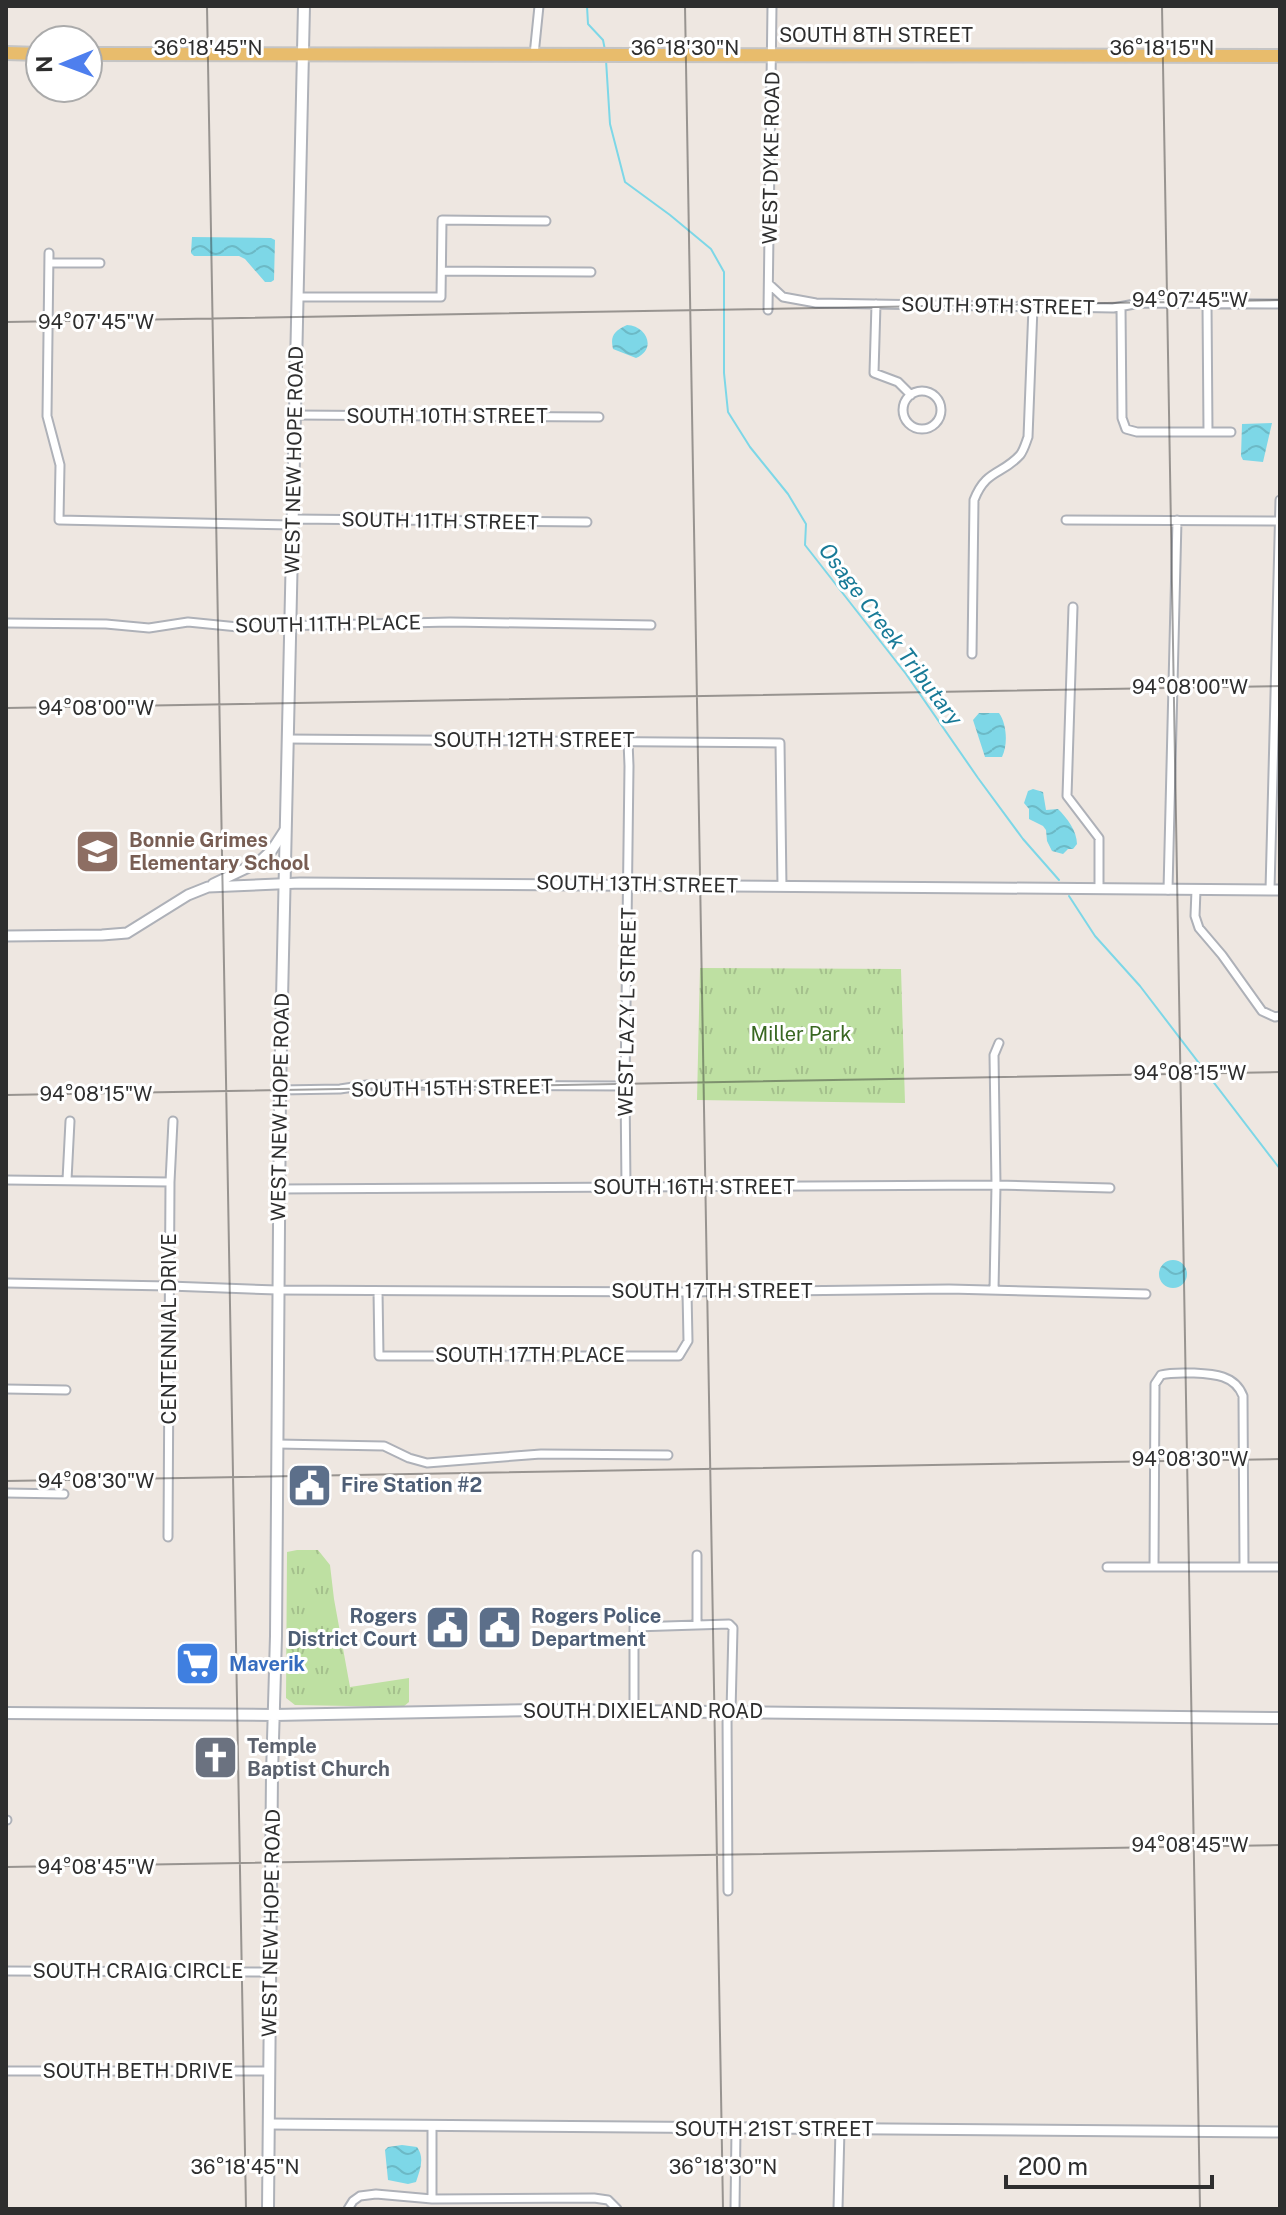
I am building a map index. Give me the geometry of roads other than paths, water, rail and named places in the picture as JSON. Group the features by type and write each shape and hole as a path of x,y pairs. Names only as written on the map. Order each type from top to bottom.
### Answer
{"main road":[{"name":"WEST NEW HOPE ROAD","path":"268,2209 280,1090 304,6"},
{"name":"SOUTH 8TH STREET","path":"104,54 1280,56"},
{"name":"SOUTH DIXIELAND ROAD","path":"6,1713 274,1715 536,1710 1280,1718"}],"street":[{"path":"534,55 539,6"},
{"name":"WEST DYKE ROAD","path":"768,310 772,6"},
{"path":"297,297 441,297 442,220 546,221"},
{"path":"49,253 49,263 100,263"},
{"name":"SOUTH 11TH STREET","path":"49,263 47,416 60,465 59,520 587,522"},
{"path":"442,271 591,272"},
{"name":"SOUTH 9TH STREET","path":"769,284 783,297 816,303 1033,307 1121,307 1140,303 1280,304"},
{"path":"876,304 874,373 898,382 911,395"},
{"path":"1207,304 1208,432"},
{"path":"972,654 974,500 979,487 989,475 1022,453 1028,437 1033,307"},
{"path":"1121,307 1122,418 1126,429 1137,432 1231,432"},
{"path":"926,391 937,397 941,413 936,424 918,429 907,421 904,404 911,395 926,391"},
{"name":"SOUTH 10TH STREET","path":"295,415 599,417"},
{"path":"1275,890 1280,500"},
{"path":"1066,520 1279,521"},
{"path":"1168,890 1177,520"},
{"path":"1073,607 1067,796 1099,838 1099,889"},
{"name":"SOUTH 11TH PLACE","path":"6,623 106,624 149,628 188,622 238,627 450,622 651,625"},
{"name":"SOUTH 12TH STREET","path":"287,739 780,743 782,886"},
{"name":"WEST LAZY L STREET","path":"626,1187 628,741"},
{"path":"208,887 259,862 272,850 285,830"},
{"name":"SOUTH 13TH STREET","path":"6,936 127,933 188,895 208,887 284,884 365,882 1275,890"},
{"path":"1196,890 1195,916 1199,928 1262,1011 1280,1016"},
{"path":"994,1290 994,1055 999,1043"},
{"name":"SOUTH 15TH STREET","path":"280,1090 340,1089 367,1085 625,1086"},
{"path":"67,1180 70,1121"},
{"name":"CENTENNIAL DRIVE","path":"168,1537 173,1121"},
{"path":"6,1180 170,1182"},
{"name":"SOUTH 16TH STREET","path":"279,1189 996,1185 1110,1188"},
{"name":"SOUTH 17TH STREET","path":"6,1283 378,1291 994,1290 1146,1294"},
{"name":"SOUTH 17TH PLACE","path":"378,1291 379,1356 679,1356 688,1341 687,1292"},
{"path":"1154,1567 1155,1384 1161,1375 1179,1373 1216,1374 1241,1389 1245,1403 1244,1567"},
{"path":"6,1389 66,1390"},
{"path":"277,1444 384,1446 427,1463 541,1454 668,1455"},
{"path":"6,1493 64,1494"},
{"path":"697,1555 697,1624"},
{"path":"1107,1567 1280,1567"},
{"path":"634,1711 634,1627 729,1624 733,1628 729,1712 728,1891"},
{"name":"SOUTH CRAIG CIRCLE","path":"6,1971 270,1972"},
{"name":"SOUTH BETH DRIVE","path":"6,2071 270,2071"},
{"name":"SOUTH 21ST STREET","path":"269,2124 1280,2132"},
{"path":"432,2126 432,2199"},
{"path":"735,2209 736,2129"},
{"path":"838,2209 840,2129"},
{"path":"348,2209 360,2196 368,2195 432,2199 594,2198 608,2200 617,2209"}],"water":[{"path":"192,237 275,240 274,280 265,282 239,256 194,256 191,253"},
{"path":"627,325 640,329 647,338 646,349 636,358 613,349 614,334"},
{"path":"1272,423 1263,462 1243,460 1242,424"},
{"path":"979,713 999,713 1002,718 1006,735 1002,757 985,757 973,720"},
{"path":"1028,791 1043,792 1046,810 1058,809 1068,821 1077,839 1073,849 1063,854 1052,851 1046,830 1029,819 1029,809 1024,803"},
{"path":"1173,1260 1183,1264 1187,1274 1183,1284 1173,1288 1163,1284 1159,1274 1163,1264"},
{"path":"402,2145 417,2147 421,2155 416,2182 408,2184 388,2180 385,2150"}],"waterway":[{"name":"Osage Creek Tributary","path":"587,6 588,24 603,40 605,50"},
{"name":"Osage Creek Tributary","path":"606,60 610,124 625,182 711,249 724,272 724,373 728,412 806,524 805,545 906,674 1023,839 1059,880"},
{"name":"Osage Creek Tributary","path":"1069,896 1095,936 1140,986 1280,1169"}],"place":[{"name":"Bonnie Grimes Elementary School","path":"98,852"},
{"name":"Fire Station #2","path":"310,1485"},
{"name":"Rogers District Court","path":"448,1627"},
{"name":"Rogers Police Department","path":"500,1627"},
{"name":"Maverik","path":"198,1664"},
{"name":"Temple Baptist Church","path":"216,1758"}],"park label":[{"name":"Miller Park","path":"801,1034"}]}
